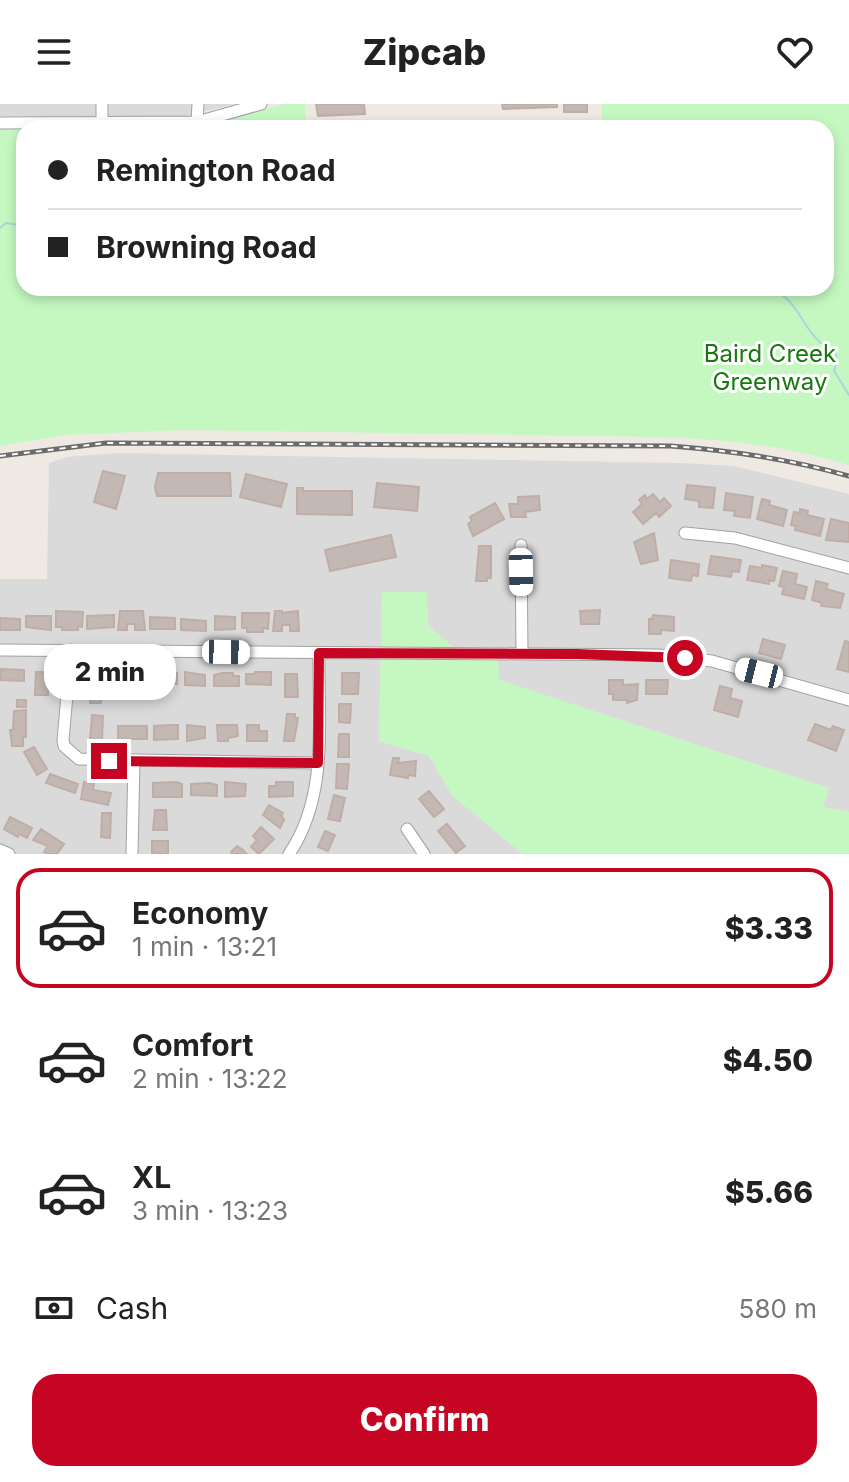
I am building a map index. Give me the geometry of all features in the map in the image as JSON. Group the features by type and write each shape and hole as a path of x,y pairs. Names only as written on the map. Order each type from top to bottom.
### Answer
{"street":[{"path":"204,120 261,104"},
{"path":"685,533 735,538 849,568"},
{"path":"521,545 522,653"},
{"path":"0,650 658,655 712,661 849,700"},
{"path":"71,650 64,746 82,760 318,763"},
{"path":"289,854 314,798 318,763 319,653"},
{"path":"132,854 134,761"},
{"path":"407,829 424,854"},
{"path":"0,850 9,854"}],"shaded area":[{"path":"0,104 236,104 176,118 0,116"},
{"path":"117,453 682,463 734,466 849,494 849,812 823,807 828,788 498,680 497,647 454,648 382,592 379,741 429,756 453,796 523,854 0,854 0,579 47,579 49,463 67,457"}],"green space":[{"name":"Baird Creek Greenway","path":"284,104 305,104 306,120 227,120"},
{"name":"Baird Creek Greenway","path":"602,104 849,104 849,465 755,445 660,437 184,430 64,435 0,446 0,128 16,129 16,296 834,296 834,120 602,120"},
{"path":"382,592 427,592 428,625 466,659 498,660 499,680 829,788 823,807 849,812 849,854 523,854 453,796 429,756 379,741"}],"building":[{"path":"316,104 364,104 365,114 318,116"},
{"path":"502,104 557,104 557,107 503,109"},
{"path":"564,104 587,104 587,112 564,112"},
{"path":"103,471 125,476 116,509 94,502"},
{"path":"158,473 230,473 231,496 157,496"},
{"path":"246,474 287,484 281,507 240,497"},
{"path":"377,483 419,487 417,511 374,507"},
{"path":"687,485 715,488 713,508 699,507 699,501 685,499"},
{"path":"297,488 303,488 303,491 352,491 352,515 297,514"},
{"path":"726,493 753,497 750,518 734,516 735,511 724,510"},
{"path":"653,494 660,502 664,498 671,506 659,517 656,513 643,524 633,512 642,504 639,500"},
{"path":"539,496 540,510 525,512 526,517 511,517 509,504 518,504 518,497"},
{"path":"762,499 770,501 769,505 787,510 783,526 757,519"},
{"path":"495,503 504,519 473,536 468,524 472,521 470,517"},
{"path":"800,509 808,511 807,515 824,519 820,536 795,530 796,526 791,525 794,512 800,513"},
{"path":"831,519 849,523 849,542 826,540"},
{"path":"654,533 658,560 641,564 634,542"},
{"path":"391,535 396,557 330,571 325,550"},
{"path":"479,546 491,546 491,578 487,581 476,581"},
{"path":"711,556 741,560 739,572 732,571 731,577 708,574"},
{"path":"671,560 699,564 698,576 692,575 691,581 669,578"},
{"path":"762,565 777,568 774,581 769,580 769,584 747,580 750,566 762,568"},
{"path":"783,571 797,574 795,584 807,587 804,599 782,594 784,587 779,586"},
{"path":"816,581 828,584 826,589 844,594 840,608 821,606 822,603 812,600"},
{"path":"600,610 599,624 581,624 580,611"},
{"path":"56,611 83,612 82,627 62,630 62,627 56,627"},
{"path":"120,611 143,611 145,630 135,630 135,624 127,624 127,630 118,630"},
{"path":"275,611 298,611 299,631 290,631 290,625 282,625 282,631 273,631"},
{"path":"242,613 269,613 268,629 247,632 247,628 242,628"},
{"path":"114,615 114,627 87,629 87,616"},
{"path":"653,615 674,617 674,631 661,630 661,634 649,634 649,619"},
{"path":"26,616 51,616 51,630 26,627"},
{"path":"215,616 235,617 235,629 215,630"},
{"path":"150,617 175,618 175,629 150,629"},
{"path":"0,618 20,619 20,630 0,630"},
{"path":"181,619 206,621 206,631 181,630"},
{"path":"763,639 785,645 781,659 759,653"},
{"path":"845,641 849,642 849,672 837,669"},
{"path":"1,669 24,670 24,681 1,680"},
{"path":"91,671 101,671 101,703 90,703"},
{"path":"126,671 145,675 145,692 121,691 121,675 126,675"},
{"path":"36,672 48,672 48,695 35,695"},
{"path":"153,672 177,673 177,684 153,684"},
{"path":"185,672 205,675 205,686 185,685"},
{"path":"271,672 271,685 246,684 246,674"},
{"path":"342,673 359,673 358,694 342,694"},
{"path":"285,674 297,674 298,697 285,697"},
{"path":"214,675 239,676 239,686 214,686"},
{"path":"609,680 623,680 623,685 638,684 637,700 627,703 627,700 613,700 613,694 609,694"},
{"path":"646,680 668,680 667,694 646,694"},
{"path":"720,686 732,689 730,698 742,701 738,717 714,710"},
{"path":"17,700 26,700 26,707 17,707"},
{"path":"339,704 351,704 350,723 339,722"},
{"path":"26,710 23,746 12,746 10,730 13,730 14,711"},
{"path":"287,714 295,714 298,718 294,741 284,741"},
{"path":"92,715 103,716 102,740 90,740"},
{"path":"815,724 831,730 833,726 844,730 836,751 808,740"},
{"path":"178,725 178,739 154,740 154,726"},
{"path":"187,725 205,727 205,738 187,741"},
{"path":"217,725 237,725 238,736 228,738 228,741 218,741"},
{"path":"247,725 259,725 259,731 267,731 267,741 247,741"},
{"path":"118,726 147,726 147,739 118,739"},
{"path":"339,734 349,734 349,757 338,757"},
{"path":"34,747 47,769 37,775 24,752"},
{"path":"393,758 399,758 398,763 416,761 415,776 390,775"},
{"path":"337,764 349,764 347,789 336,788"},
{"path":"50,774 78,784 75,793 46,783"},
{"path":"84,782 94,784 93,790 111,793 108,805 81,799"},
{"path":"225,782 246,784 245,796 225,797"},
{"path":"276,782 293,782 293,796 269,797 269,786 276,786"},
{"path":"153,783 182,784 182,797 153,797"},
{"path":"191,784 217,785 217,796 191,795"},
{"path":"429,791 444,809 434,817 419,799"},
{"path":"334,795 345,798 340,821 328,819"},
{"path":"269,805 283,813 280,828 263,815"},
{"path":"155,810 166,810 167,830 153,830"},
{"path":"102,813 111,813 110,838 101,837"},
{"path":"10,817 32,828 27,838 4,829"},
{"path":"447,824 465,846 456,853 438,831"},
{"path":"261,827 274,839 259,854 251,847 257,840 253,836"},
{"path":"41,829 64,844 57,854 44,852 48,846 33,840"},
{"path":"325,831 335,835 328,851 318,847"},
{"path":"152,841 168,841 168,854 152,853"},
{"path":"237,846 243,850 247,854 232,854"}],"waterway":[{"path":"0,228 6,223 16,225"},
{"path":"783,296 815,337 835,351 837,361 834,371 849,395"}],"railway":[{"path":"0,456 106,443 671,446 761,456 849,476"}],"route":[{"path":"109,761 318,763 319,653 658,655 685,658"}]}
